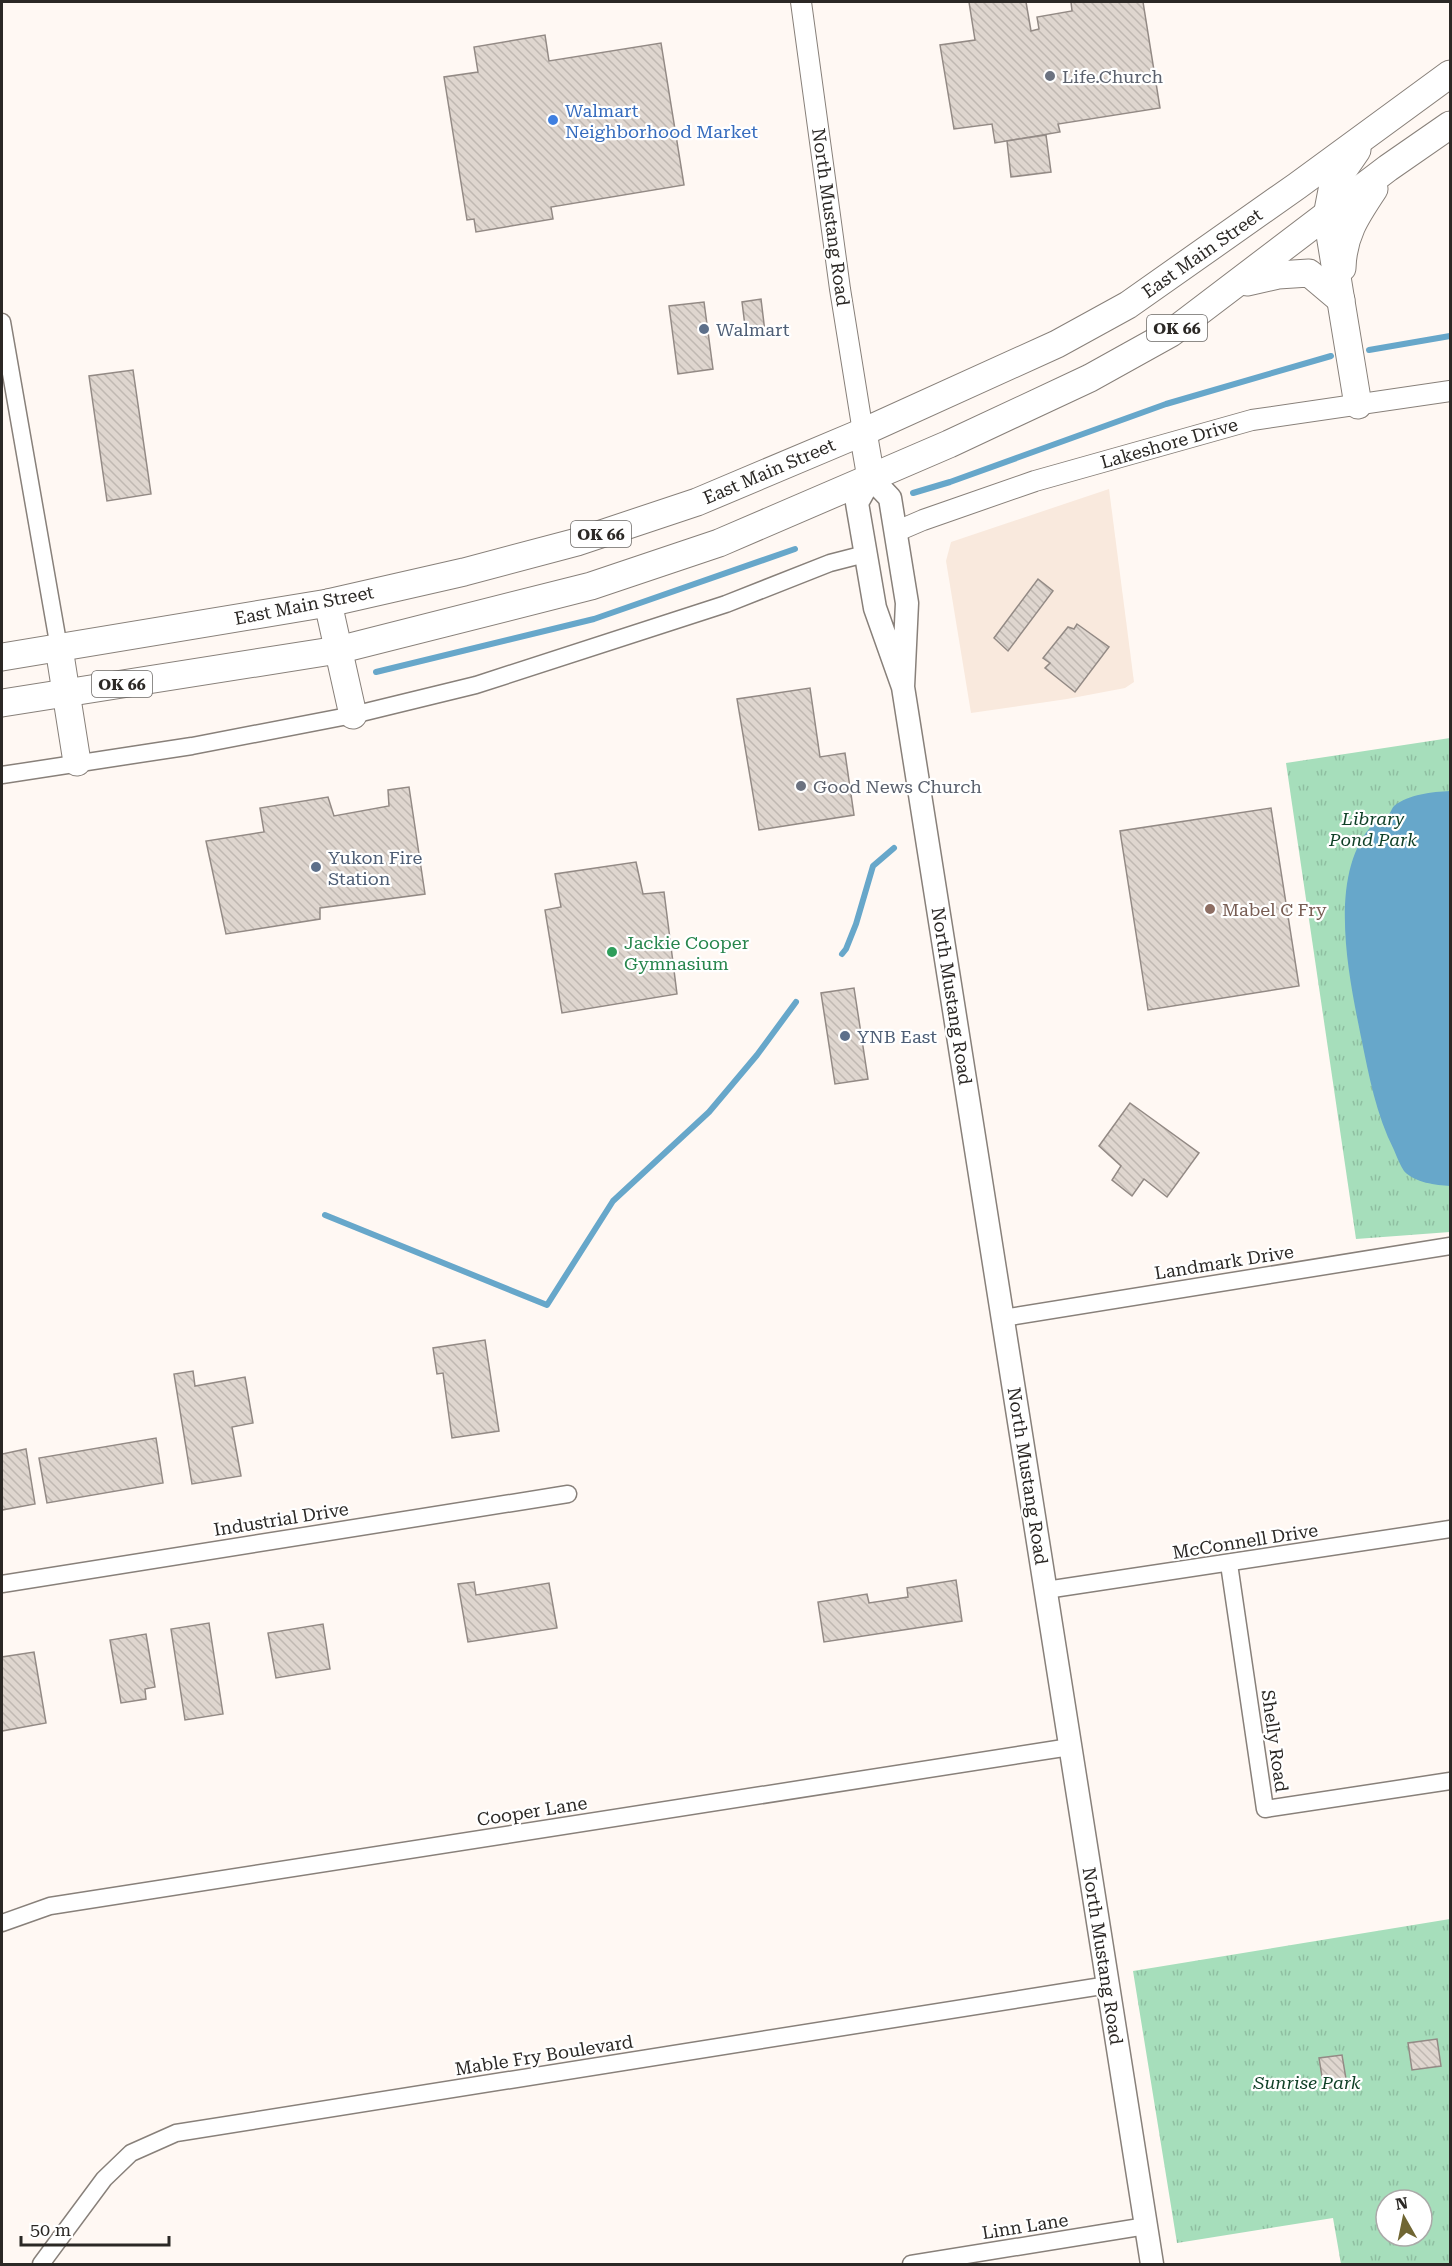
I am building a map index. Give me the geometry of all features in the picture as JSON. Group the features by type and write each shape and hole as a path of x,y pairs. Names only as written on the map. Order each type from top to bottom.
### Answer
{"highway":[{"name":"East Main Street","path":"2,657 328,603 464,572 577,542 697,502 863,432 1057,344 1128,305 1297,186 1450,74"},
{"name":"OK 66","path":"2,704 338,650 428,629 591,585 719,543 871,478 1090,378 1171,333 1388,168 1450,125"},
{"path":"1358,405 1327,216 1333,185 1369,132"},
{"path":"1341,300 1343,248 1353,220 1388,168"},
{"path":"1237,284 1278,274 1310,273 1341,300"},
{"path":"863,432 871,478"},
{"path":"328,603 353,715"},
{"path":"59,648 77,762"}],"main road":[{"name":"North Mustang Road","path":"903,687 907,603 890,498 871,478 857,503 875,608 903,687 1152,2265"}],"street":[{"name":"North Mustang Road","path":"801,2 840,289 863,432"},
{"path":"2,322 59,648"},
{"name":"Lakeshore Drive","path":"895,532 1035,481 1252,420 1450,391"},
{"path":"2,775 192,746 353,715 476,685 715,608 830,563 866,554"},
{"name":"Landmark Drive","path":"1003,1318 1450,1245"},
{"name":"Industrial Drive","path":"2,1584 568,1494"},
{"name":"McConnell Drive","path":"1046,1590 1229,1564 1450,1528"},
{"name":"Shelly Road","path":"1229,1564 1265,1809 1450,1781"},
{"name":"Cooper Lane","path":"2,1923 50,1906 1070,1747"},
{"name":"Mable Fry Boulevard","path":"41,2265 104,2179 130,2153 176,2133 1108,1985"},
{"name":"Linn Lane","path":"911,2265 1146,2226"}],"shaded area":[{"path":"1109,489 1134,682 1125,688 971,713 946,561 951,542"}],"green space":[{"name":"Library Pond Park","path":"1450,738 1450,1232 1356,1239 1286,763"},
{"name":"Sunrise Park","path":"1450,1919 1450,2264 1341,2264 1333,2218 1177,2243 1133,1971"}],"water":[{"path":"1450,791 1450,1186 1426,1183 1404,1171 1382,1123 1351,985 1345,926 1350,869 1359,844 1374,823 1390,813 1394,806 1414,796"}],"building":[{"name":"Life.Church","path":"969,2 1026,2 1031,31 1039,29 1037,17 1072,11 1071,2 1143,2 1160,108 1058,124 1060,132 995,143 992,124 954,129 940,45 975,40"},
{"path":"545,35 549,61 661,43 684,185 551,207 553,219 476,232 474,219 467,220 444,77 478,72 474,47"},
{"path":"1046,135 1051,172 1011,177 1007,141"},
{"path":"761,299 765,332 746,334 742,302"},
{"path":"704,302 713,369 678,374 669,306"},
{"path":"133,370 151,494 107,501 89,376"},
{"path":"1038,579 1053,591 1008,651 994,638"},
{"path":"1077,624 1109,647 1075,692 1045,668 1050,663 1043,658 1068,627 1074,629"},
{"name":"Good News Church","path":"810,688 820,757 845,753 854,815 759,830 737,699"},
{"name":"Yukon Fire Station","path":"409,787 425,894 320,908 320,919 226,934 206,841 264,832 260,808 328,797 334,816 389,806 388,790"},
{"name":"Mabel C Fry","path":"1271,808 1299,986 1148,1010 1120,831"},
{"name":"Jackie Cooper Gymnasium","path":"636,862 643,894 664,892 677,994 562,1013 545,910 561,907 555,874"},
{"name":"YNB East","path":"854,988 868,1079 835,1084 821,993"},
{"path":"1130,1103 1199,1153 1167,1197 1144,1179 1132,1196 1112,1180 1121,1166 1099,1146"},
{"path":"485,1340 499,1431 452,1438 443,1373 437,1374 433,1348"},
{"path":"193,1371 195,1386 245,1377 253,1423 232,1427 241,1476 192,1484 174,1374"},
{"path":"156,1438 163,1483 47,1503 39,1458"},
{"path":"26,1449 35,1504 2,1510 2,1454"},
{"path":"956,1580 962,1621 824,1642 818,1602 867,1594 869,1603 908,1597 907,1588"},
{"path":"474,1582 476,1595 549,1583 557,1628 468,1642 458,1584"},
{"path":"209,1623 223,1714 185,1720 171,1629"},
{"path":"323,1624 330,1669 276,1678 268,1633"},
{"path":"146,1634 155,1687 145,1689 146,1699 121,1703 110,1640"},
{"path":"34,1652 46,1723 2,1731 2,1657"},
{"path":"1437,2039 1441,2066 1412,2070 1408,2043"},
{"path":"1342,2055 1347,2085 1324,2089 1319,2058"}],"waterway":[{"path":"1369,350 1450,336"},
{"path":"913,493 950,482 1166,404 1331,356"},
{"path":"376,672 594,619 795,549"},
{"path":"842,954 856,924 873,866 894,848"},
{"path":"325,1215 547,1305 613,1201 709,1112 757,1055 796,1002"}],"place":[{"name":"Life.Church","path":"1050,76"},
{"name":"Walmart Neighborhood Market","path":"553,120"},
{"name":"Walmart","path":"704,329"},
{"name":"Good News Church","path":"801,786"},
{"name":"Yukon Fire Station","path":"316,867"},
{"name":"Mabel C Fry","path":"1210,909"},
{"name":"Jackie Cooper Gymnasium","path":"612,952"},
{"name":"YNB East","path":"845,1036"}]}
